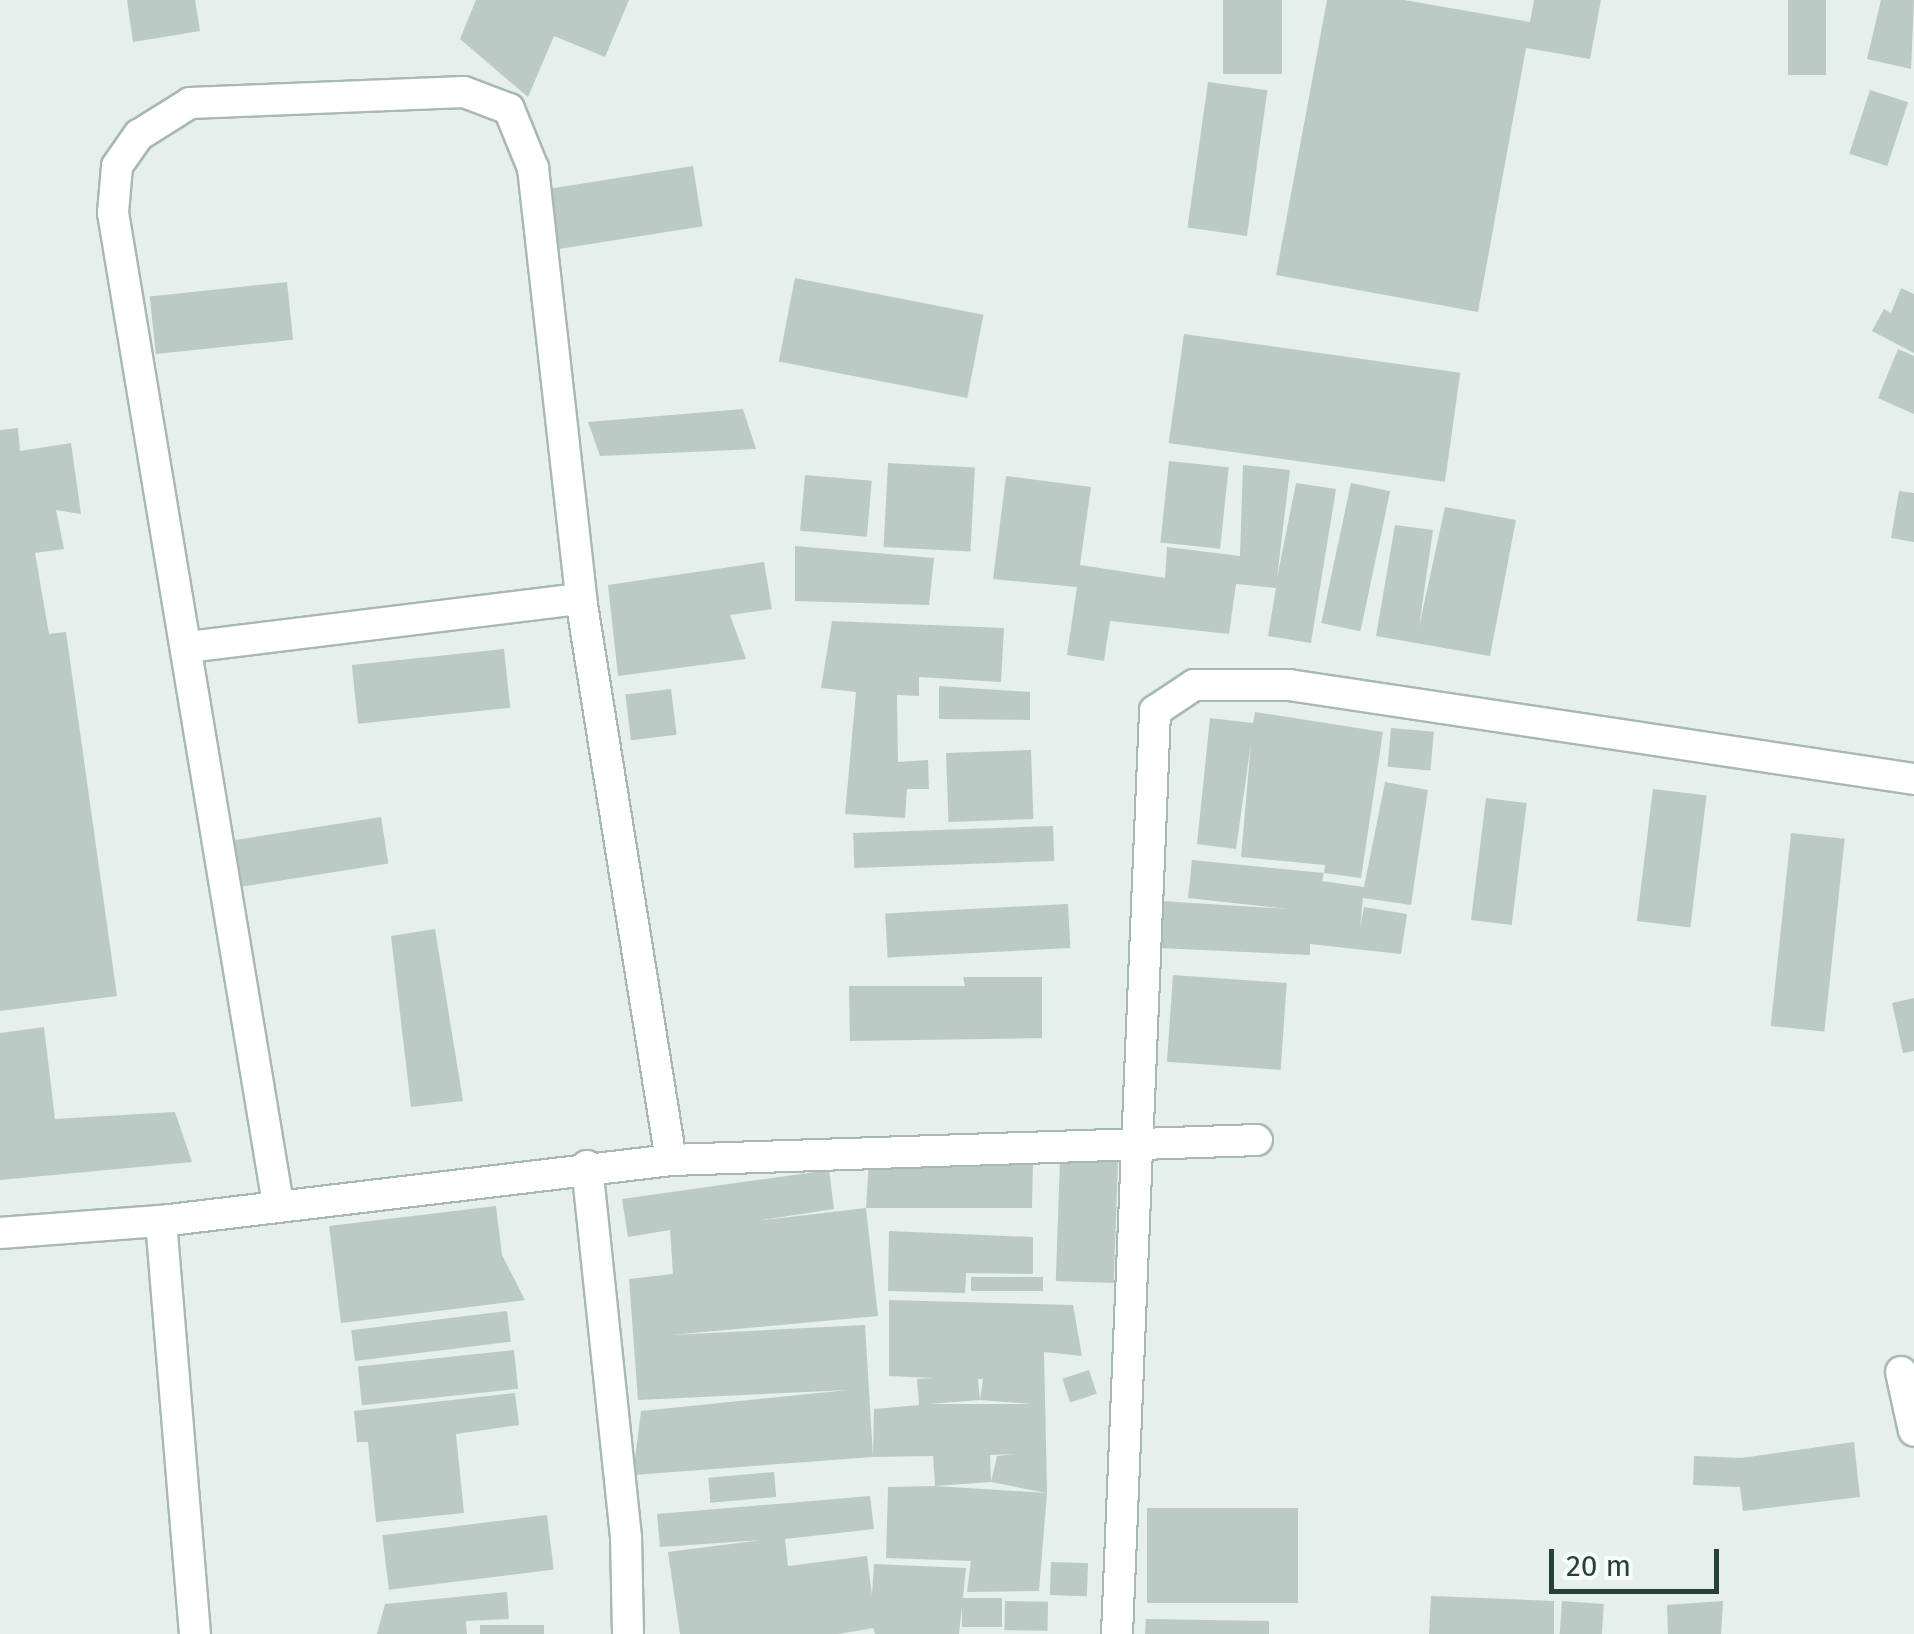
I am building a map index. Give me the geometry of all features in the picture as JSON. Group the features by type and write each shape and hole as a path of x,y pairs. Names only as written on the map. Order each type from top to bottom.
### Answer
{"street":[{"path":"278,1204 114,214 117,166 139,134 190,103 464,92 509,109 533,168 581,599 670,1160"},
{"path":"188,647 581,599"},
{"path":"1117,1634 1142,1140 1155,711 1194,684 1289,684 1914,779"},
{"path":"0,1232 161,1222 587,1166 1142,1140 1257,1140"},
{"path":"587,1166 626,1537 628,1634"},
{"path":"161,1222 195,1634"},
{"path":"1900,1372 1914,1431"}],"building":[{"path":"127,0 195,0 200,31 133,42"},
{"path":"476,0 629,0 605,57 554,36 528,97 460,39"},
{"path":"1223,0 1282,0 1282,74 1223,74"},
{"path":"1327,0 1404,0 1530,22 1534,0 1601,0 1590,59 1526,48 1478,312 1276,275"},
{"path":"1788,0 1826,0 1826,75 1788,75"},
{"path":"1881,0 1914,0 1911,69 1867,59"},
{"path":"1208,82 1267,90 1247,236 1188,228"},
{"path":"1870,90 1908,102 1887,166 1849,154"},
{"path":"693,166 703,226 557,249 548,189"},
{"path":"795,278 983,315 967,398 779,361"},
{"path":"287,282 293,340 156,354 150,296"},
{"path":"1901,288 1914,294 1914,353 1872,331 1884,309 1891,313"},
{"path":"1184,334 1460,373 1445,482 1169,443"},
{"path":"1898,349 1914,356 1914,414 1878,398"},
{"path":"743,409 756,449 600,456 588,422"},
{"path":"18,428 20,451 71,443 81,514 56,510 64,549 35,553 49,634 66,632 117,996 0,1011 0,430"},
{"path":"1169,461 1229,467 1220,549 1160,543"},
{"path":"888,463 975,468 970,551 884,547"},
{"path":"1243,465 1290,470 1277,578 1296,483 1336,489 1311,643 1268,636 1276,588 1236,584 1229,634 1110,621 1104,661 1067,655 1077,587 993,579 1006,476 1091,487 1080,565 1165,578 1167,547 1240,556"},
{"path":"805,475 872,481 867,537 800,531"},
{"path":"1351,483 1390,491 1360,631 1321,623"},
{"path":"1899,491 1914,493 1914,542 1891,538"},
{"path":"1445,507 1516,520 1490,656 1376,636 1395,525 1433,530 1419,627"},
{"path":"795,546 934,558 929,605 795,601"},
{"path":"764,562 772,609 730,615 746,659 618,676 608,585"},
{"path":"832,621 1004,628 1001,682 919,677 919,696 897,695 898,762 928,760 929,789 907,789 905,818 845,814 856,692 821,688"},
{"path":"504,649 510,708 358,724 352,665"},
{"path":"939,686 1030,692 1030,720 939,719"},
{"path":"671,689 677,735 631,740 625,695"},
{"path":"1255,712 1383,732 1361,878 1324,873 1325,865 1241,857 1251,743 1236,849 1197,844 1210,718 1253,723"},
{"path":"1391,728 1434,732 1430,771 1388,767"},
{"path":"1031,750 1033,819 948,822 946,753"},
{"path":"1385,782 1428,790 1411,905 1363,898 1360,929 1364,907 1407,914 1401,954 1310,944 1310,955 1159,948 1161,901 1289,909 1188,898 1192,860 1324,873 1322,881 1364,887"},
{"path":"1653,789 1707,796 1690,928 1637,921"},
{"path":"1486,798 1527,803 1512,925 1471,920"},
{"path":"381,817 388,863 238,887 231,841"},
{"path":"1053,826 1054,861 854,868 853,833"},
{"path":"1791,833 1845,839 1824,1032 1771,1026"},
{"path":"1068,904 1070,948 888,958 885,914"},
{"path":"435,929 463,1101 411,1107 391,936"},
{"path":"1173,975 1287,983 1281,1070 1167,1062"},
{"path":"963,977 1042,977 1042,1038 850,1041 849,986 965,986"},
{"path":"1914,998 1914,1051 1903,1053 1892,1003"},
{"path":"44,1027 55,1119 175,1112 192,1162 0,1180 0,1033"},
{"path":"869,1160 1033,1161 1032,1208 866,1208"},
{"path":"1060,1160 1118,1162 1114,1283 1056,1281"},
{"path":"829,1170 834,1209 755,1221 866,1208 878,1316 671,1335 865,1325 873,1457 633,1475 641,1411 848,1390 638,1400 629,1279 673,1274 670,1230 628,1237 622,1199"},
{"path":"496,1206 502,1255 525,1300 341,1323 329,1226"},
{"path":"889,1231 1033,1237 1033,1274 966,1273 965,1293 888,1291"},
{"path":"971,1277 1043,1277 1043,1291 971,1291"},
{"path":"889,1300 1073,1305 1082,1356 1044,1352 1047,1493 991,1482 935,1486 933,1456 873,1457 874,1409 919,1405 917,1379 933,1378 889,1376","holes":["980,1400 1032,1404 929,1404","1015,1454 997,1456 991,1482 990,1455"]},
{"path":"507,1311 511,1342 355,1361 351,1330"},
{"path":"514,1350 518,1389 362,1405 358,1366"},
{"path":"1089,1370 1097,1394 1070,1402 1062,1379"},
{"path":"515,1393 519,1425 456,1434 464,1513 376,1522 368,1442 357,1442 354,1411"},
{"path":"1854,1442 1860,1497 1743,1511 1740,1487 1693,1485 1694,1456 1742,1458"},
{"path":"774,1472 776,1497 710,1503 708,1478"},
{"path":"888,1487 1047,1493 1039,1591 967,1592 971,1561 886,1558"},
{"path":"870,1496 874,1529 785,1539 788,1566 867,1556 872,1595 874,1564 966,1568 959,1634 875,1634 873,1628 839,1634 680,1634 668,1552 762,1540 660,1547 657,1514"},
{"path":"1147,1508 1298,1508 1298,1603 1147,1603"},
{"path":"547,1515 554,1570 389,1590 382,1535"},
{"path":"1051,1562 1088,1563 1087,1596 1050,1595"},
{"path":"507,1592 509,1619 466,1621 467,1634 377,1634 385,1604"},
{"path":"1431,1596 1554,1601 1554,1634 1429,1634"},
{"path":"962,1598 1002,1598 1002,1627 962,1627"},
{"path":"1005,1601 1048,1602 1047,1631 1004,1630"},
{"path":"1562,1601 1604,1604 1602,1634 1560,1634"},
{"path":"1723,1601 1721,1634 1668,1634 1667,1605"},
{"path":"1146,1619 1269,1621 1269,1634 1145,1634"},
{"path":"480,1625 544,1625 544,1634 480,1634"}]}
